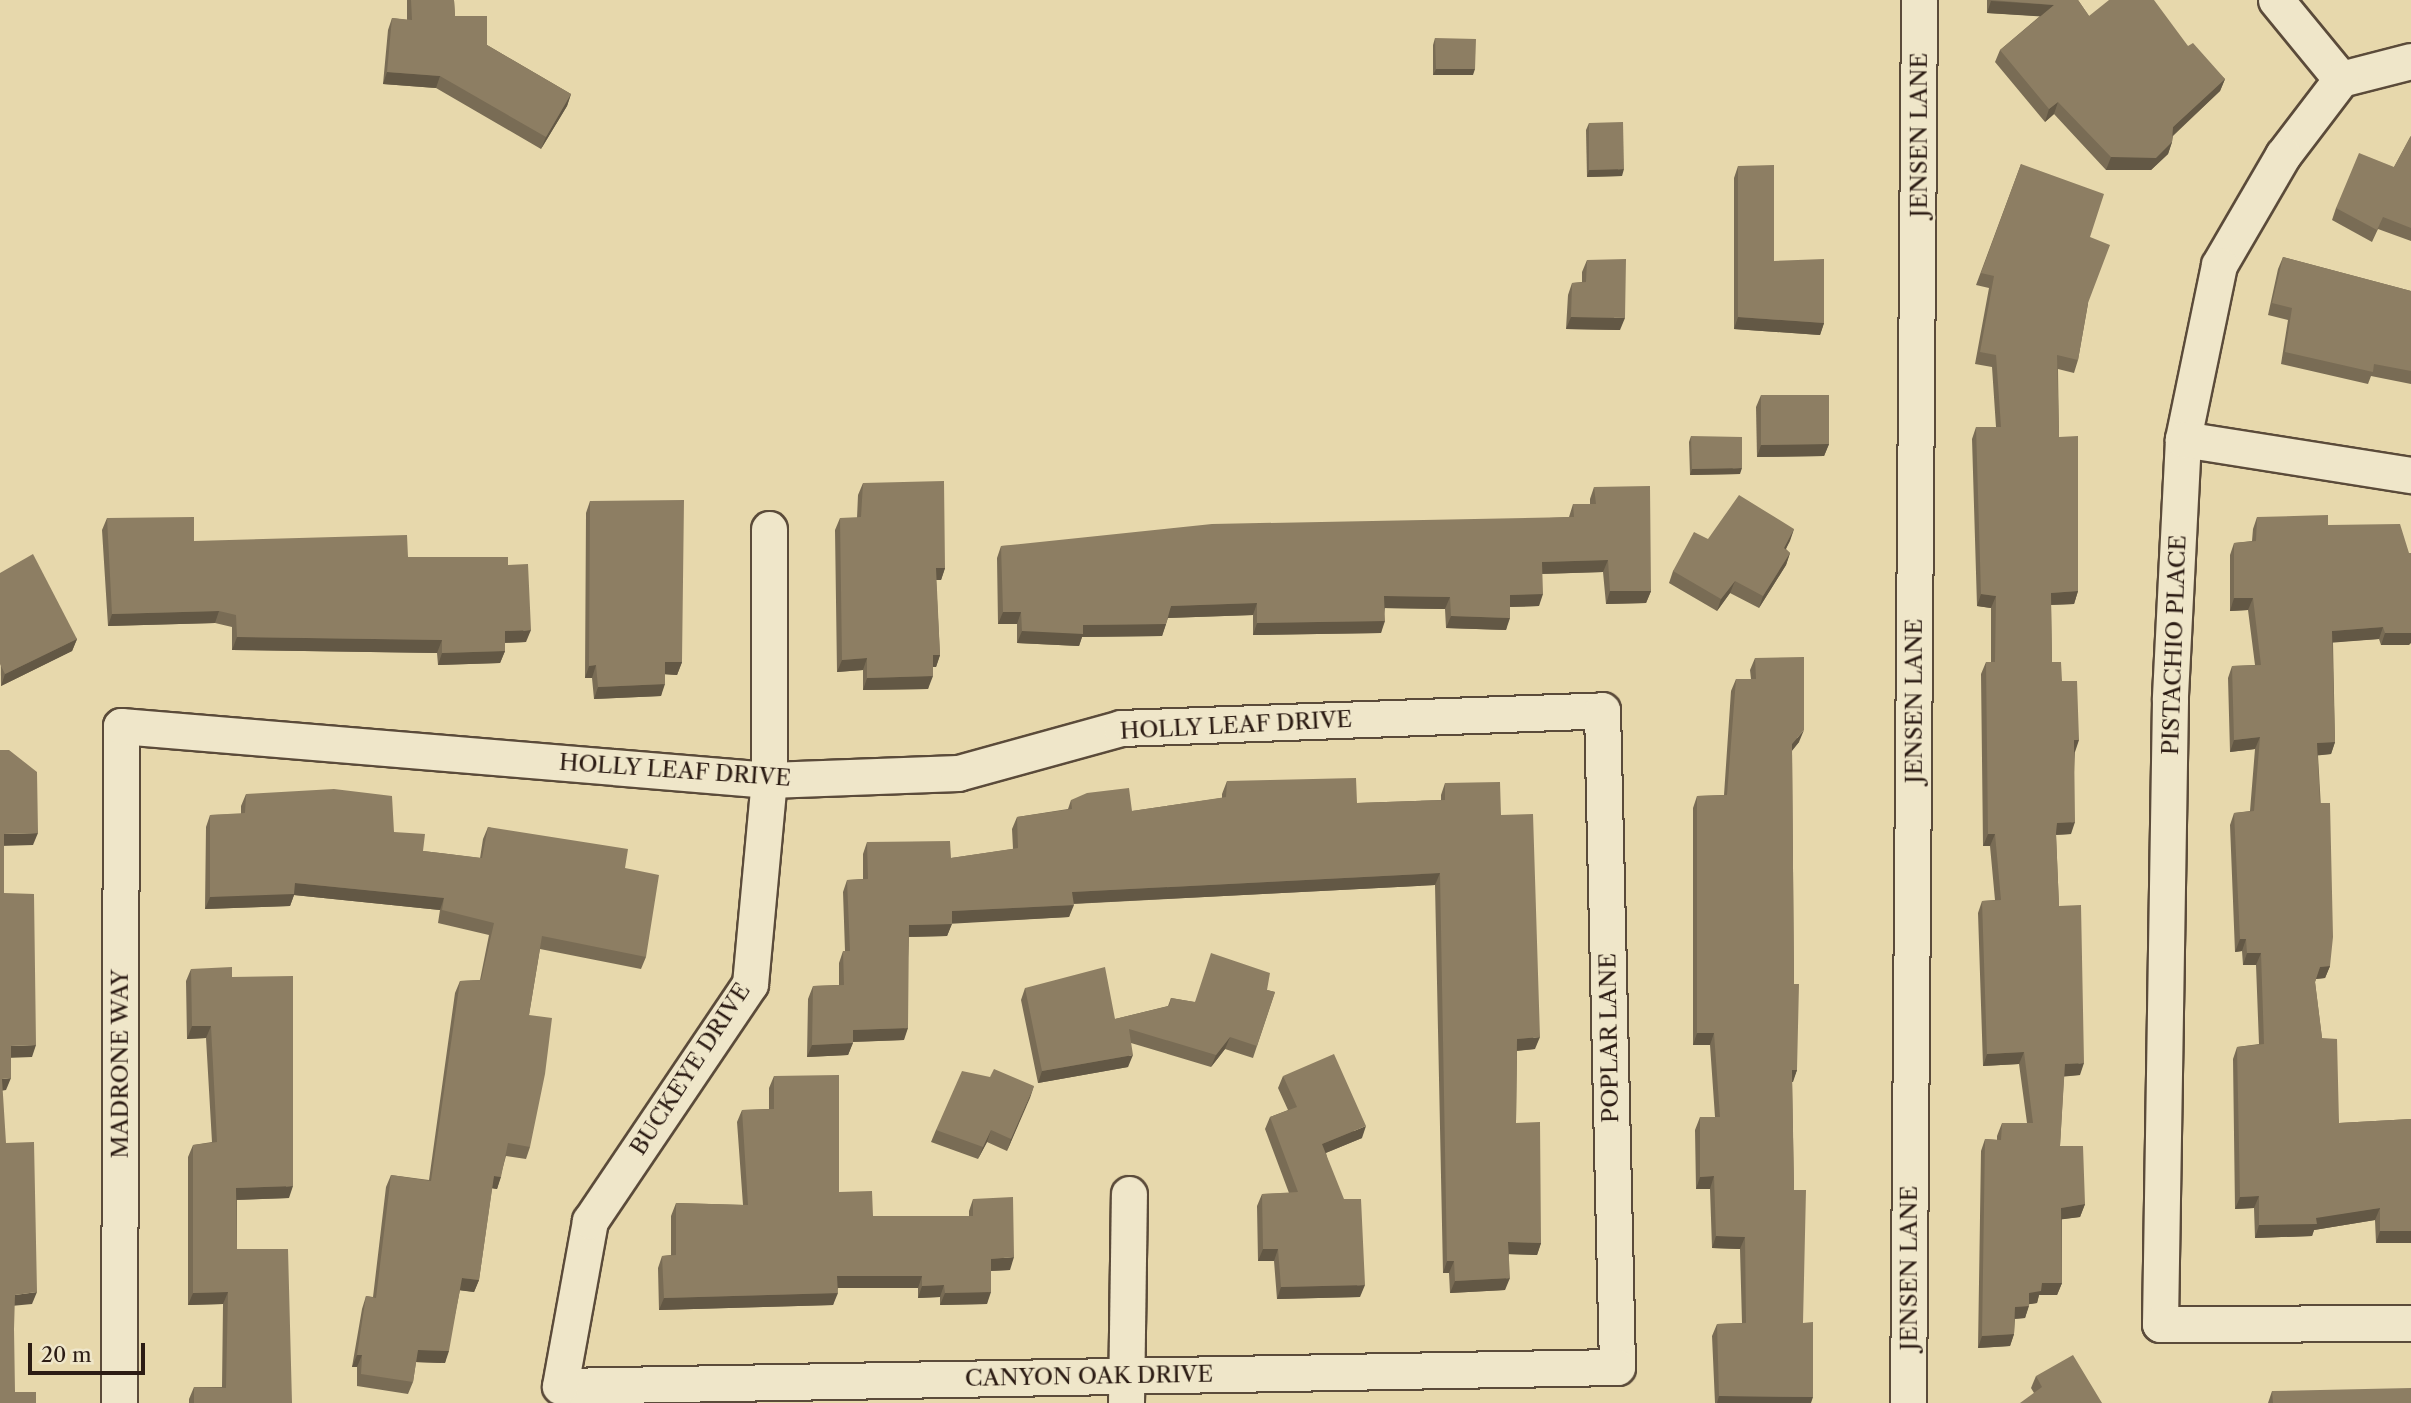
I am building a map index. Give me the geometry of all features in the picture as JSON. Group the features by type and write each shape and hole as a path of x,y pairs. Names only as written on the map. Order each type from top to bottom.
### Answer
{"street":[{"name":"JENSEN LANE","path":"1908,1403 1919,0"},
{"path":"2276,0 2341,79 2411,61"},
{"name":"PISTACHIO PLACE","path":"2341,79 2283,155 2220,265 2183,439 2170,700 2160,1324 2411,1323"},
{"path":"2183,439 2411,475"},
{"name":"BUCKEYE DRIVE","path":"560,1385 590,1221 750,984 769,780 769,529"},
{"name":"HOLLY LEAF DRIVE","path":"121,726 769,780 958,773 1121,728 1602,710"},
{"name":"POPLAR LANE","path":"1602,710 1617,1367"},
{"name":"MADRONE WAY","path":"118,1403 121,726"},
{"path":"1126,1389 1129,1194"},
{"name":"CANYON OAK DRIVE","path":"560,1385 1126,1389 1617,1367"}],"building":[{"path":"411,0 454,0 455,16 487,16 487,45 571,94 546,137 440,76 387,72 392,18 412,20"},
{"path":"1991,0 2078,0 2089,16 2109,0 2154,0 2188,46 2193,43 2225,79 2173,127 2172,142 2156,158 2111,157 2058,102 2049,109 2000,50 2054,5"},
{"path":"1435,38 1476,39 1475,69 1436,69"},
{"path":"1623,122 1624,169 1589,170 1589,123"},
{"path":"2411,136 2411,228 2383,217 2377,230 2336,208 2359,153 2394,167"},
{"path":"2021,164 2104,194 2090,237 2110,245 2088,303 2078,360 2057,355 2059,437 2078,436 2078,591 2051,593 2052,662 2061,662 2062,681 2077,681 2079,740 2074,740 2075,822 2057,823 2056,833 2059,906 2081,905 2084,1063 2065,1064 2060,1146 2083,1146 2085,1204 2061,1208 2062,1283 2042,1283 2041,1291 2029,1293 2029,1306 2015,1307 2014,1334 1982,1336 1985,1139 2001,1140 2002,1123 2033,1123 2024,1052 1987,1054 1982,901 2001,900 1995,834 1988,834 1986,662 1995,662 1996,596 1981,594 1976,427 2001,427 1996,355 1980,352 1994,276 1981,273"},
{"path":"1774,165 1774,261 1824,259 1824,323 1738,317 1738,166"},
{"path":"2283,257 2411,291 2411,371 2374,364 2373,372 2285,352 2292,308 2272,303"},
{"path":"1626,259 1625,318 1571,317 1572,283 1586,282 1587,260"},
{"path":"1761,395 1829,395 1829,444 1761,445"},
{"path":"1691,436 1742,437 1742,468 1692,469"},
{"path":"944,481 945,568 936,568 940,655 933,655 933,676 867,678 867,658 842,660 840,518 861,517 863,483"},
{"path":"1650,486 1651,591 1610,591 1608,560 1542,562 1543,594 1510,595 1510,618 1451,616 1450,597 1384,596 1385,621 1257,623 1257,603 1171,606 1166,624 1083,625 1083,634 1022,631 1021,612 1003,612 1001,546 1212,524 1574,517 1573,504 1596,504 1594,487"},
{"path":"1739,495 1794,529 1784,548 1790,553 1763,596 1735,581 1721,599 1673,571 1694,532 1708,539"},
{"path":"684,500 682,662 665,662 665,684 598,687 596,665 589,666 590,501"},
{"path":"2328,515 2328,525 2400,524 2411,553 2411,633 2385,633 2383,627 2332,631 2335,742 2317,743 2320,803 2330,803 2333,937 2330,966 2320,967 2315,982 2322,1038 2337,1039 2339,1123 2411,1119 2411,1231 2380,1231 2380,1208 2316,1218 2317,1224 2259,1225 2259,1196 2240,1197 2237,1047 2264,1044 2261,953 2247,953 2246,939 2240,939 2234,813 2254,811 2260,737 2234,740 2232,666 2261,665 2253,598 2234,598 2234,543 2256,541 2257,517"},
{"path":"194,517 194,541 407,535 408,557 508,557 508,565 528,564 531,630 505,631 505,651 442,653 442,640 237,637 236,615 219,611 112,614 107,518"},
{"path":"33,554 77,639 5,674 0,664 0,573"},
{"path":"1804,657 1804,730 1792,744 1794,984 1799,984 1797,1070 1792,1070 1794,1190 1806,1190 1803,1323 1813,1322 1813,1397 1719,1396 1717,1324 1746,1323 1745,1237 1716,1236 1714,1176 1700,1177 1700,1117 1720,1117 1714,1033 1697,1033 1697,796 1727,795 1736,679 1756,679 1755,658"},
{"path":"0,750 9,750 37,772 38,833 4,834 4,893 34,894 36,1045 11,1046 11,1078 2,1079 6,1143 34,1142 37,1292 15,1295 14,1329 15,1392 36,1392 36,1403 0,1403"},
{"path":"1356,778 1357,803 1445,800 1445,783 1500,782 1501,815 1533,814 1540,1037 1517,1039 1516,1123 1540,1122 1541,1243 1508,1242 1510,1278 1455,1281 1454,1261 1447,1261 1440,873 1072,892 1074,905 952,911 952,924 909,925 908,1028 853,1030 853,1043 812,1045 813,986 844,985 843,951 850,951 847,880 868,879 867,842 950,841 951,858 1018,848 1017,817 1072,809 1071,800 1087,793 1129,788 1132,811 1226,797 1227,781"},
{"path":"334,789 392,796 394,832 425,834 423,851 482,858 488,827 628,849 625,868 659,875 646,957 542,936 529,1015 552,1018 545,1074 530,1147 508,1143 501,1177 494,1176 479,1280 462,1278 449,1351 418,1350 413,1382 361,1374 362,1355 357,1355 366,1296 376,1298 391,1175 431,1181 460,981 481,980 494,923 442,910 444,898 295,883 294,894 210,897 210,815 245,813 246,794"},
{"path":"1211,953 1270,973 1267,990 1275,992 1257,1046 1230,1037 1216,1055 1129,1029 1133,1055 1042,1071 1025,988 1105,967 1115,1019 1169,1006 1171,998 1195,1002"},
{"path":"232,967 232,977 293,976 293,1186 236,1188 237,1249 288,1249 292,1403 194,1403 194,1387 226,1388 228,1292 193,1293 193,1145 217,1142 211,1026 192,1026 191,969"},
{"path":"1334,1054 1366,1126 1322,1144 1344,1199 1361,1199 1365,1285 1281,1287 1278,1249 1263,1249 1262,1194 1298,1192 1270,1117 1297,1107 1283,1076"},
{"path":"994,1069 1034,1086 1011,1139 991,1130 983,1147 936,1130 962,1071 990,1077"},
{"path":"839,1075 839,1192 872,1191 873,1216 973,1216 973,1199 1013,1197 1014,1257 991,1259 991,1292 945,1293 944,1285 922,1286 922,1276 837,1276 838,1293 664,1298 662,1256 676,1255 676,1203 748,1205 742,1110 774,1109 774,1076"},
{"path":"2073,1355 2102,1403 2020,1403 2042,1387 2036,1376"},
{"path":"2411,1388 2411,1403 2273,1403 2272,1391"}]}
